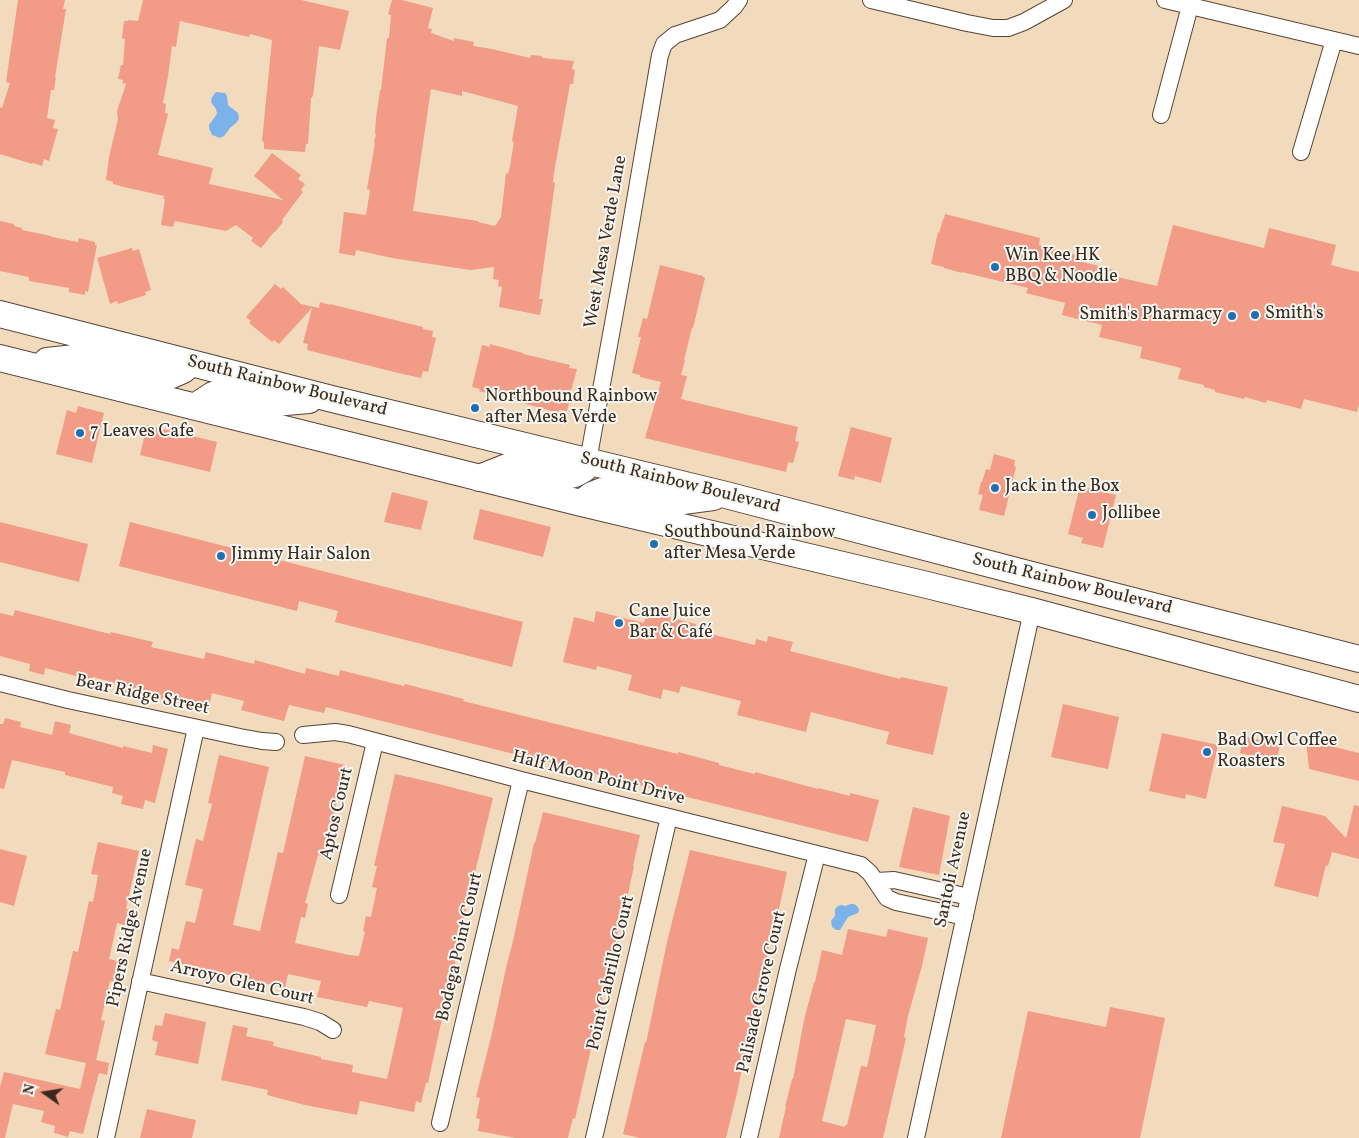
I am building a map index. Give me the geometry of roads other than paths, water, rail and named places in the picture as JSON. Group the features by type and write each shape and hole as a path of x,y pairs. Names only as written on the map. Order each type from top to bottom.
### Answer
{"main road":[{"name":"South Rainbow Boulevard","path":"0,314 332,399 726,495 1359,659"},
{"path":"12,361 75,358 159,376 172,375 183,370 191,363"},
{"name":"South Rainbow Boulevard","path":"12,361 581,503 1032,611 1359,699"},
{"path":"196,406 213,395 220,393 230,393 274,403 332,399"},
{"path":"480,478 512,465 556,476 567,476 575,474 584,468 588,461"},
{"path":"581,503 602,491 611,491 668,503 726,495"},
{"path":"923,584 958,580 1006,590 1013,589 1022,584 1028,574"},
{"path":"1032,611 1043,602 1058,603 1145,623 1209,620"}],"street":[{"name":"West Mesa Verde Lane","path":"588,461 660,55 664,44 675,35 720,20 734,8 739,0"},
{"path":"871,0 967,23 993,28 1008,28 1024,22 1064,0"},
{"path":"1165,0 1359,46"},
{"path":"1161,115 1190,6"},
{"path":"1301,152 1334,40"},
{"name":"Santoli Avenue","path":"916,1138 1032,611"},
{"name":"Bear Ridge Street","path":"0,683 240,738 276,742"},
{"name":"Pipers Ridge Avenue","path":"106,1138 196,728"},
{"name":"Half Moon Point Drive","path":"303,735 335,732 861,865 870,872 886,898 965,918"},
{"name":"Aptos Court","path":"339,895 375,742"},
{"name":"Bodega Point Court","path":"440,1123 521,780"},
{"name":"Point Cabrillo Court","path":"594,1138 669,817"},
{"name":"Palisade Grove Court","path":"749,1138 817,854"},
{"path":"877,882 894,880 969,897"},
{"name":"Arroyo Glen Court","path":"140,981 304,1017 320,1022 333,1030"}],"water":[{"path":"216,92 225,93 228,105 238,113 239,119 220,138 212,135 209,128 217,114 211,102"},
{"path":"851,904 858,907 858,913 848,917 840,930 836,930 832,927 831,921 835,916 835,909 841,905"}],"place":[{"name":"Win Kee HK BBQ & Noodle","path":"995,267"},
{"name":"Smith's","path":"1255,315"},
{"name":"Smith's Pharmacy","path":"1232,316"},
{"name":"Northbound Rainbow after Mesa Verde","path":"475,408"},
{"name":"7 Leaves Cafe","path":"80,433"},
{"name":"Jack in the Box","path":"995,488"},
{"name":"Jollibee","path":"1092,515"},
{"name":"Southbound Rainbow after Mesa Verde","path":"654,544"},
{"name":"Jimmy Hair Salon","path":"221,556"},
{"name":"Cane Juice Bar & Café","path":"619,623"},
{"name":"Bad Owl Coffee Roasters","path":"1207,752"}]}
